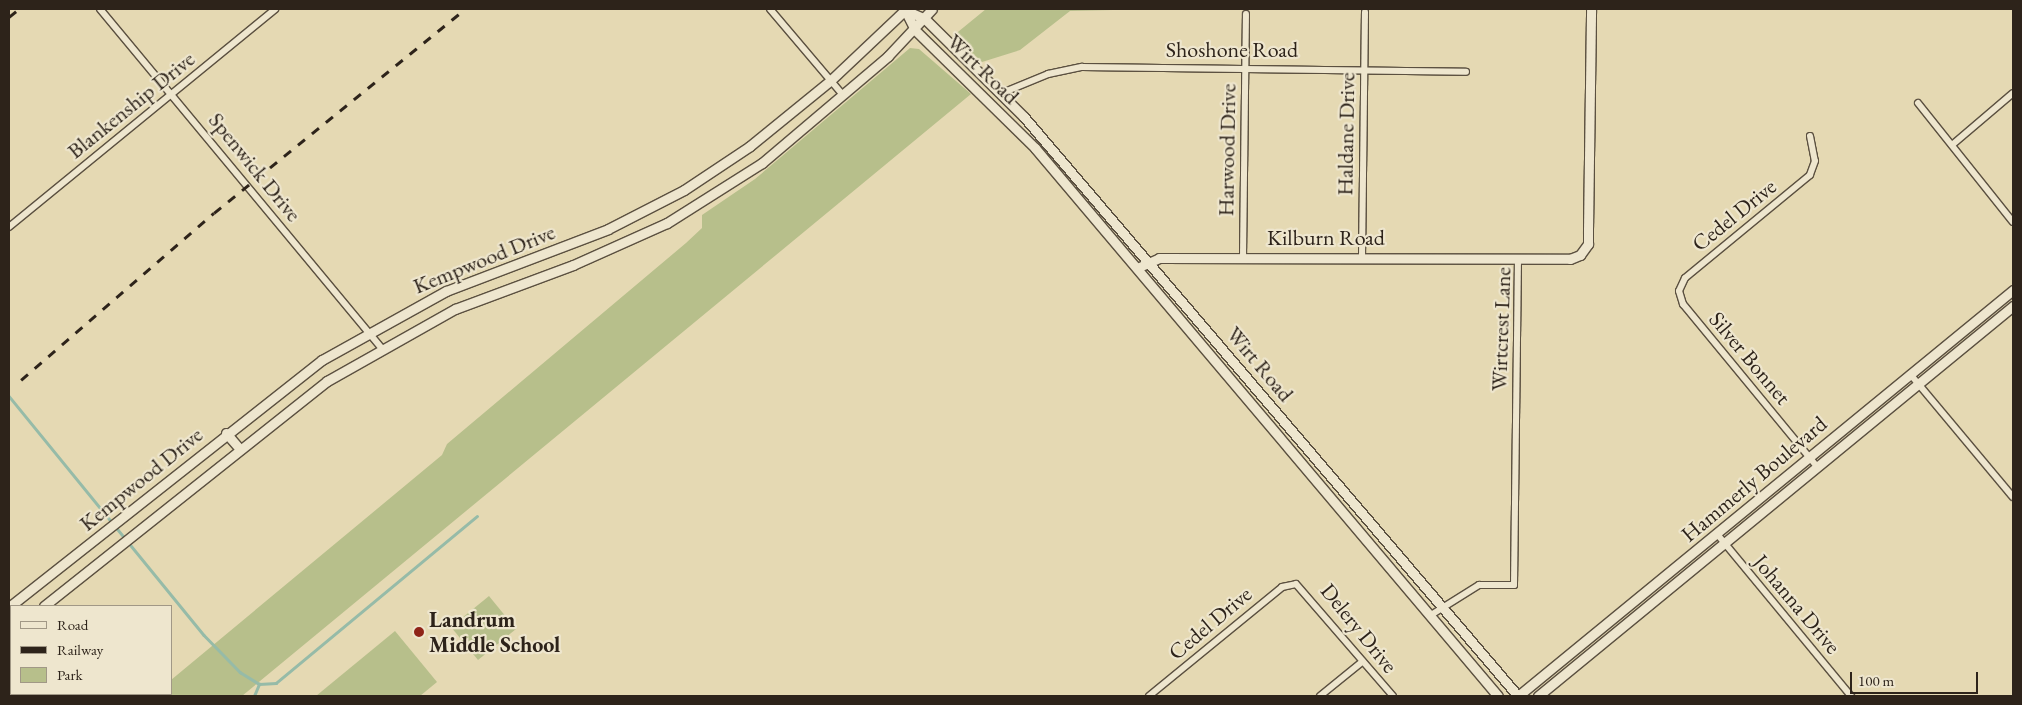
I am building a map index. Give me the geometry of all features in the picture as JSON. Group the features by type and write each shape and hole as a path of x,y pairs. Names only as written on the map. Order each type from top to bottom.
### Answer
{"main road":[{"name":"Kempwood Drive","path":"12,605 110,529 226,433 322,360 446,291 608,229 656,206 750,146 831,80 906,9"},
{"name":"Wirt Road","path":"906,9 925,19 1002,93 1149,260 1440,607 1518,696"},
{"name":"Wirt Road","path":"906,9 915,30 1014,126 1137,268 1498,696"},
{"name":"Kempwood Drive","path":"45,605 238,447 327,381 381,348 455,309 573,266 667,223 762,163 915,30 932,9"},
{"name":"Wirtcrest Lane","path":"1518,258 1570,259 1588,244 1591,9"},
{"name":"Kilburn Road","path":"1149,260 1243,256 1518,258"},
{"path":"1137,268 1149,260"},
{"name":"Hammerly Boulevard","path":"1518,696 2013,290"},
{"name":"Hammerly Boulevard","path":"1538,696 2013,306"},
{"path":"226,433 238,447"},
{"path":"82,551 94,565"},
{"path":"1624,610 1632,620"}],"street":[{"name":"Spenwick Drive","path":"100,9 381,348"},
{"name":"Blankenship Drive","path":"9,227 275,9"},
{"path":"770,9 842,94"},
{"name":"Haldane Drive","path":"1362,257 1365,12"},
{"name":"Harwood Drive","path":"1243,256 1246,14"},
{"name":"Shoshone Road","path":"1002,93 1048,74 1082,67 1364,69 1466,72"},
{"path":"1952,145 2013,94"},
{"path":"1918,104 2013,222"},
{"name":"Cedel Drive","path":"1679,291 1685,278 1814,168 1810,136"},
{"name":"Wirtcrest Lane","path":"1431,615 1440,607 1479,585 1514,585 1518,258"},
{"name":"Silver Bonnet","path":"1679,291 1683,304 1818,468"},
{"path":"1910,374 2013,497"},
{"name":"Johanna Drive","path":"1717,534 1852,696"},
{"name":"Cedel Drive","path":"1149,696 1282,587 1296,584"},
{"name":"Delery Drive","path":"1296,584 1393,696"},
{"path":"1320,696 1363,661"}],"green space":[{"path":"986,9 1156,9 1070,11 1020,50 982,62 953,36"},
{"path":"910,48 919,49 971,94 242,696 152,696 172,695 172,679 442,455 447,444 686,243 702,228 702,215 755,179"},
{"path":"489,596 516,629 478,660 451,627"},
{"path":"395,631 437,682 420,696 316,696"}],"waterway":[{"path":"9,396 204,635 240,672 259,684 276,683 477,516"},
{"path":"254,696 259,684"}],"railway":[{"path":"9,17 19,9"},
{"path":"21,380 214,213 465,9"}],"place":[{"name":"Landrum Middle School","path":"419,632"}]}
